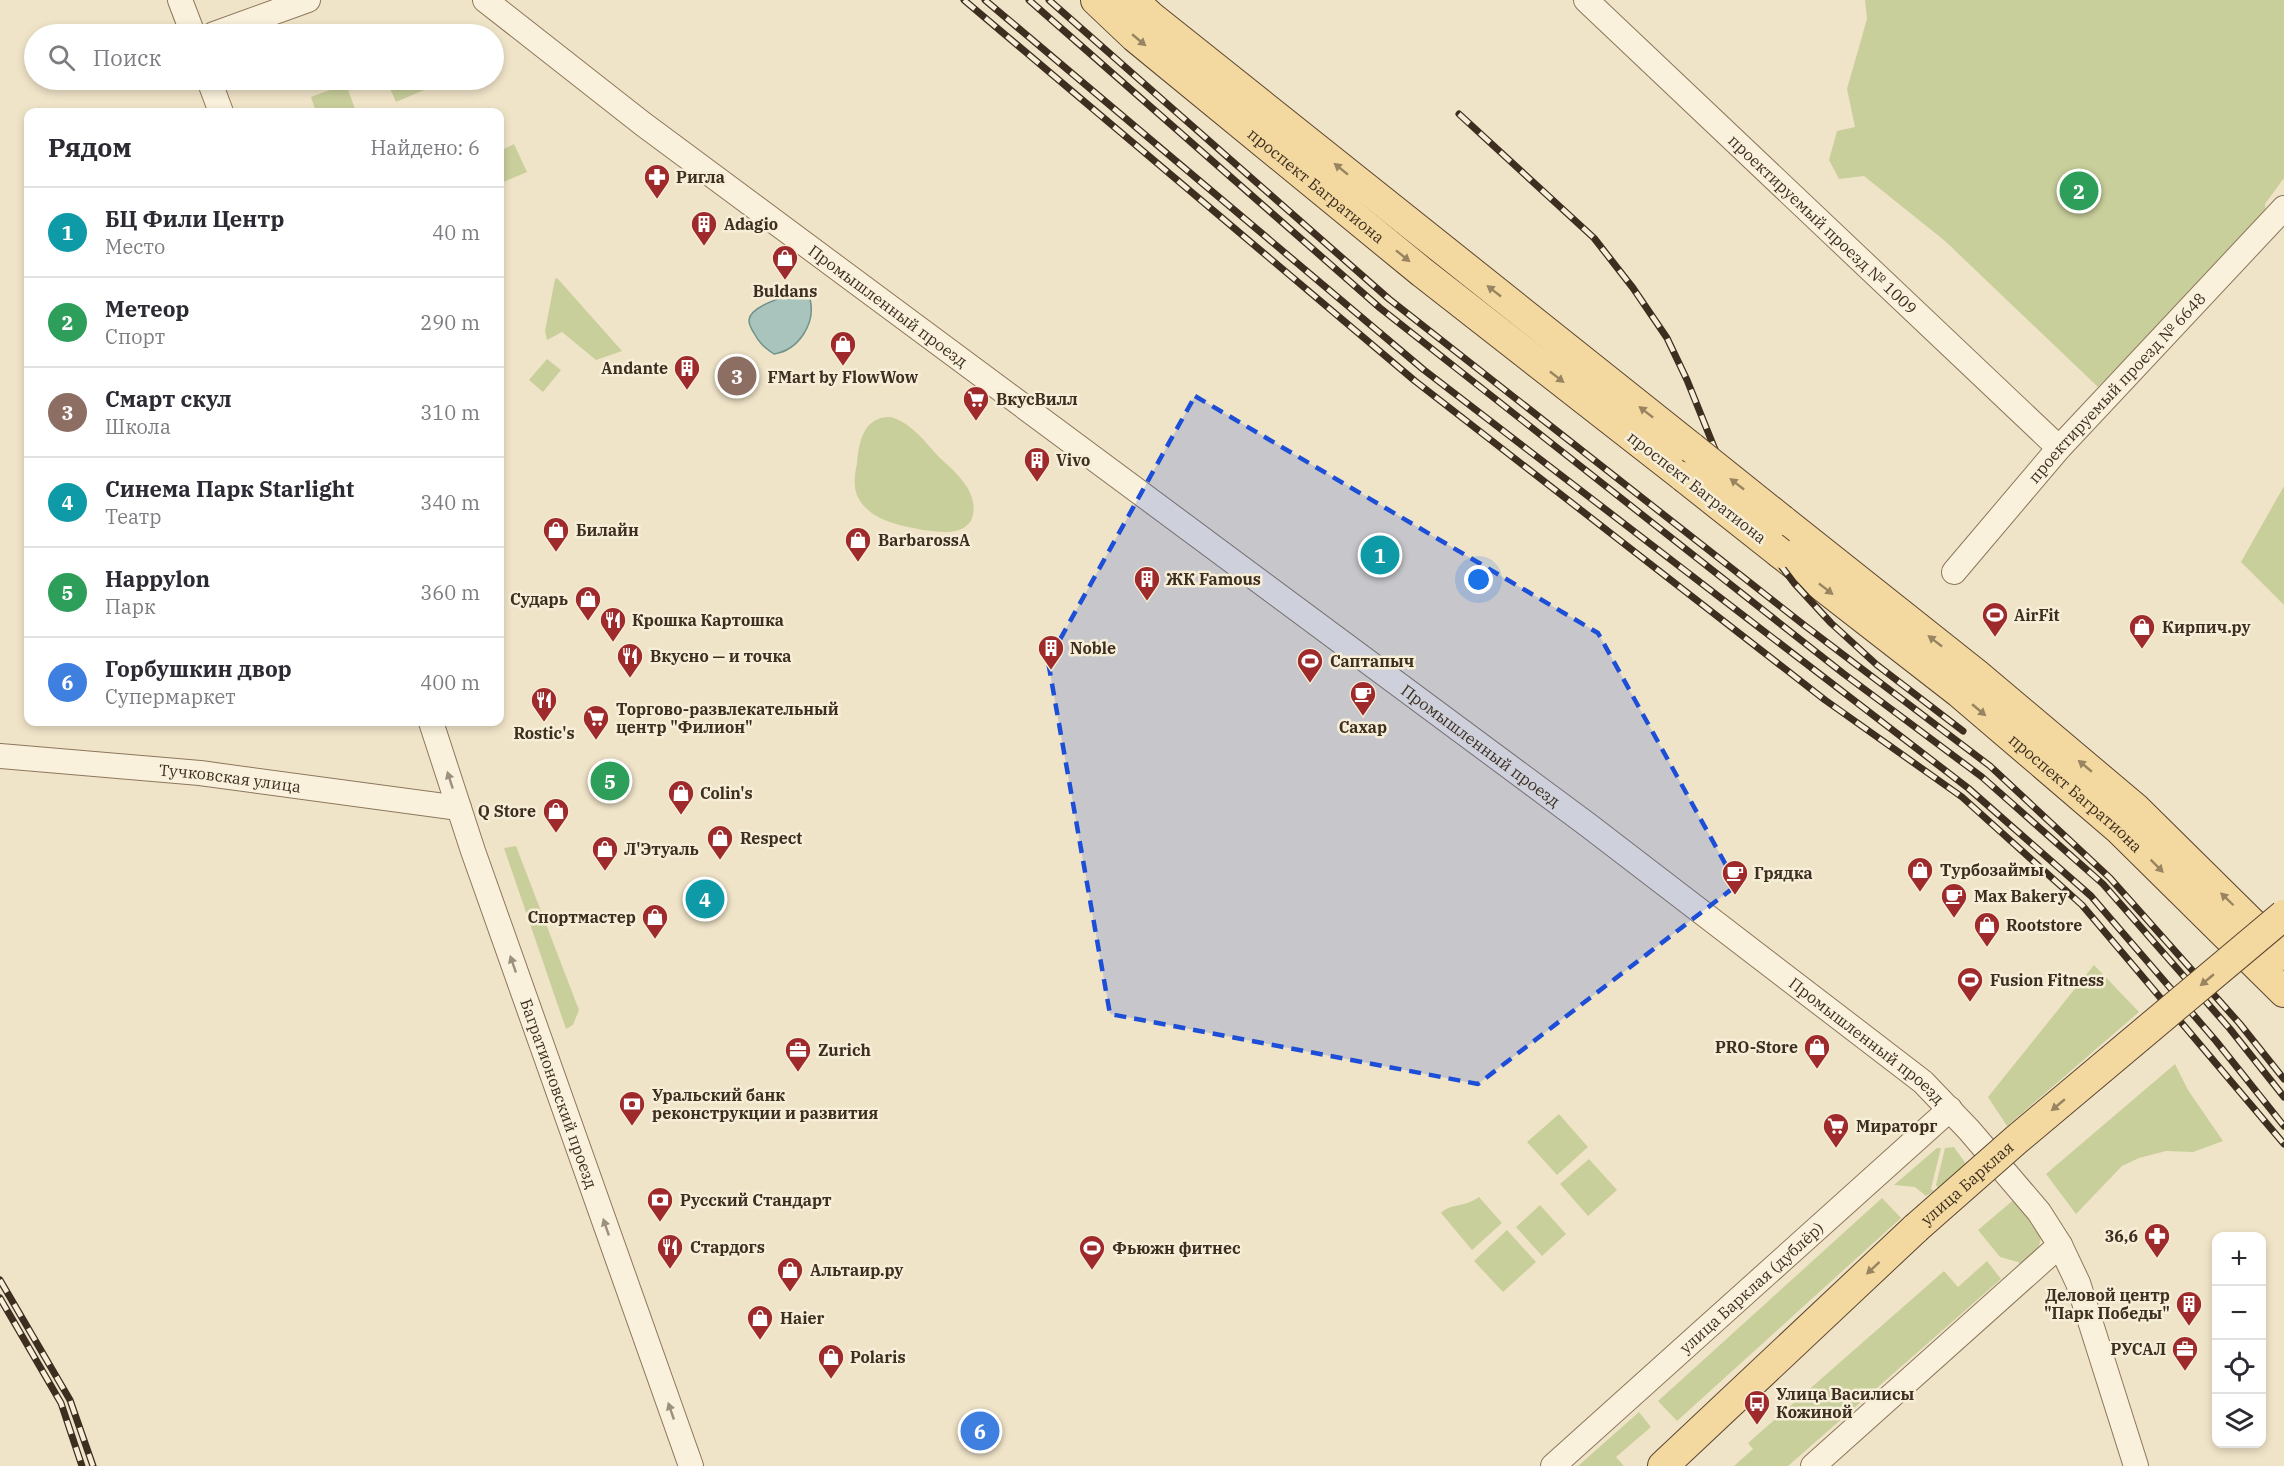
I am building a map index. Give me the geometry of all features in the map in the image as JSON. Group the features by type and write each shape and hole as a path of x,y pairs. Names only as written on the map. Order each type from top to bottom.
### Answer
{"main road":[{"name":"проспект Багратиона","path":"1096,0 1135,37 1414,265 1960,693 2119,829 2284,992"},
{"name":"проспект Багратиона","path":"1133,0 1150,16 1976,674 2135,808 2284,955"},
{"name":"улица Барклая","path":"1691,1466 2049,1112 2284,915"},
{"name":"улица Барклая","path":"1663,1466 1923,1236 2031,1155 2284,942"}],"street":[{"path":"180,0 189,24"},
{"path":"242,24 308,0"},
{"name":"Промышленный проезд","path":"485,0 642,124 1644,868 1923,1082 1950,1109 2039,1212 2060,1245"},
{"name":"проектируемый проезд № 1009","path":"1586,0 2059,448"},
{"path":"213,90 220,108"},
{"name":"проектируемый проезд № 6648","path":"1954,572 2059,448 2284,208"},
{"name":"Багратионовский проезд","path":"432,726 459,808 691,1466"},
{"name":"Тучковская улица","path":"0,756 200,773 459,808"},
{"name":"улица Барклая (дублёр)","path":"1553,1466 1950,1109"},
{"path":"1813,1466 2060,1245 2078,1283 2136,1466"}],"highlighted area":[{"path":"1195,396 1598,633 1737,885 1478,1084 1110,1014 1048,661"}],"green space":[{"path":"1865,0 2284,0 2284,178 2265,204 2266,212 2098,387 1945,241 1864,176 1839,179 1829,160 1837,131 1855,127 1847,89 1867,19"},
{"path":"330,90 348,90 355,108 315,108 311,97"},
{"path":"391,90 424,90 396,102"},
{"path":"514,144 527,172 504,182 504,149"},
{"path":"557,278 622,351 596,360 562,332 547,340 545,331"},
{"path":"547,359 561,370 543,392 529,380"},
{"path":"890,417 905,423 917,433 967,487 972,499 973,512 970,523 965,527 955,531 941,532 899,525 876,516 860,501 855,480 861,439 868,426 874,421"},
{"path":"2284,486 2284,605 2241,562"},
{"path":"516,846 579,1010 573,1025 566,1029 504,848"},
{"path":"2094,965 2139,1012 2007,1126 1988,1097"},
{"path":"2175,1064 2188,1090 2223,1141 2193,1152 2166,1151 2139,1158 2122,1166 2076,1214 2046,1174"},
{"path":"1559,1114 1588,1147 1557,1175 1527,1142"},
{"path":"1954,1147 1966,1164 1938,1188 1936,1185 1945,1148"},
{"path":"1937,1148 1941,1148 1931,1189 1934,1191 1926,1196 1915,1187 1894,1185"},
{"path":"1589,1159 1617,1190 1588,1216 1560,1184"},
{"path":"1479,1197 1502,1223 1472,1250 1441,1213"},
{"path":"2017,1197 2043,1228 2036,1260 2025,1272 2018,1262 2000,1257 1978,1230"},
{"path":"1882,1198 1901,1218 1677,1421 1658,1401"},
{"path":"1540,1205 1566,1234 1542,1256 1516,1227"},
{"path":"1507,1230 1536,1262 1503,1292 1474,1261"},
{"path":"1987,1261 2001,1279 1788,1466 1734,1466 1753,1449 1748,1443 1944,1271 1958,1287"},
{"path":"1639,1412 1651,1427 1616,1457 1624,1466 1578,1466"}],"water":[{"path":"799,294 810,299 808,326 804,334 791,347 774,354 756,337 749,320 751,315 770,302"}],"railway":[{"path":"964,0 1415,381 1825,700 1962,797 2082,905 2284,1144"},
{"path":"985,0 1424,370 1968,788 2091,896 2216,1041 2284,1126"},
{"path":"1029,0 1380,308 1844,674 1982,777 2103,884 2230,1029 2284,1097"},
{"path":"1049,0 1389,299 1804,625 1990,766 2110,878 2240,1024 2284,1079"},
{"path":"1459,114 1594,238 1633,288 1667,338 1687,380 1735,499 1763,542 1794,583 1831,623 1877,665 1963,731"},
{"path":"0,1280 70,1400 93,1466"},
{"path":"0,1298 61,1403 82,1466"}],"place":[{"name":"Метеор","path":"2079,191"},
{"name":"Ригла","path":"657,200"},
{"name":"Adagio","path":"704,247"},
{"name":"Buldans","path":"785,281"},
{"name":"FMart by FlowWow","path":"843,367"},
{"name":"Смарт скул","path":"737,376"},
{"name":"Andante","path":"687,391"},
{"name":"ВкусВилл","path":"976,422"},
{"name":"Vivo","path":"1037,483"},
{"name":"Билайн","path":"556,553"},
{"name":"БЦ Фили Центр","path":"1380,555"},
{"name":"BarbarossA","path":"858,563"},
{"name":"ЖК Famous","path":"1147,602"},
{"name":"Сударь","path":"588,622"},
{"name":"AirFit","path":"1995,638"},
{"name":"Крошка Картошка","path":"613,643"},
{"name":"Кирпич.ру","path":"2142,650"},
{"name":"Noble","path":"1051,671"},
{"name":"Вкусно — и точка","path":"630,679"},
{"name":"Саптапыч","path":"1310,684"},
{"name":"Сахар","path":"1363,717"},
{"name":"Rostic's","path":"544,723"},
{"name":"Торгово-развлекательный центр \"Филион\"","path":"596,741"},
{"name":"Happylon","path":"610,781"},
{"name":"Colin's","path":"681,816"},
{"name":"Q Store","path":"556,834"},
{"name":"Respect","path":"720,861"},
{"name":"Л'Этуаль","path":"605,872"},
{"name":"Турбозаймы","path":"1920,893"},
{"name":"Грядка","path":"1735,896"},
{"name":"Синема Парк Starlight","path":"705,899"},
{"name":"Max Bakery","path":"1954,919"},
{"name":"Спортмастер","path":"655,940"},
{"name":"Rootstore","path":"1987,948"},
{"name":"Fusion Fitness","path":"1970,1003"},
{"name":"PRO-Store","path":"1817,1070"},
{"name":"Zurich","path":"798,1073"},
{"name":"Уральский банк реконструкции и развития","path":"632,1127"},
{"name":"Мираторг","path":"1836,1149"},
{"name":"Русский Стандарт","path":"660,1223"},
{"name":"36,6","path":"2157,1259"},
{"name":"Стардогs","path":"670,1270"},
{"name":"Фьюжн фитнес","path":"1092,1271"},
{"name":"Альтаир.ру","path":"790,1293"},
{"name":"Деловой центр \"Парк Победы\"","path":"2189,1327"},
{"name":"Haier","path":"760,1341"},
{"name":"РУСАЛ","path":"2185,1372"},
{"name":"Polaris","path":"831,1380"},
{"name":"Улица Василисы Кожиной","path":"1757,1426"},
{"name":"Горбушкин двор","path":"980,1431"}]}
